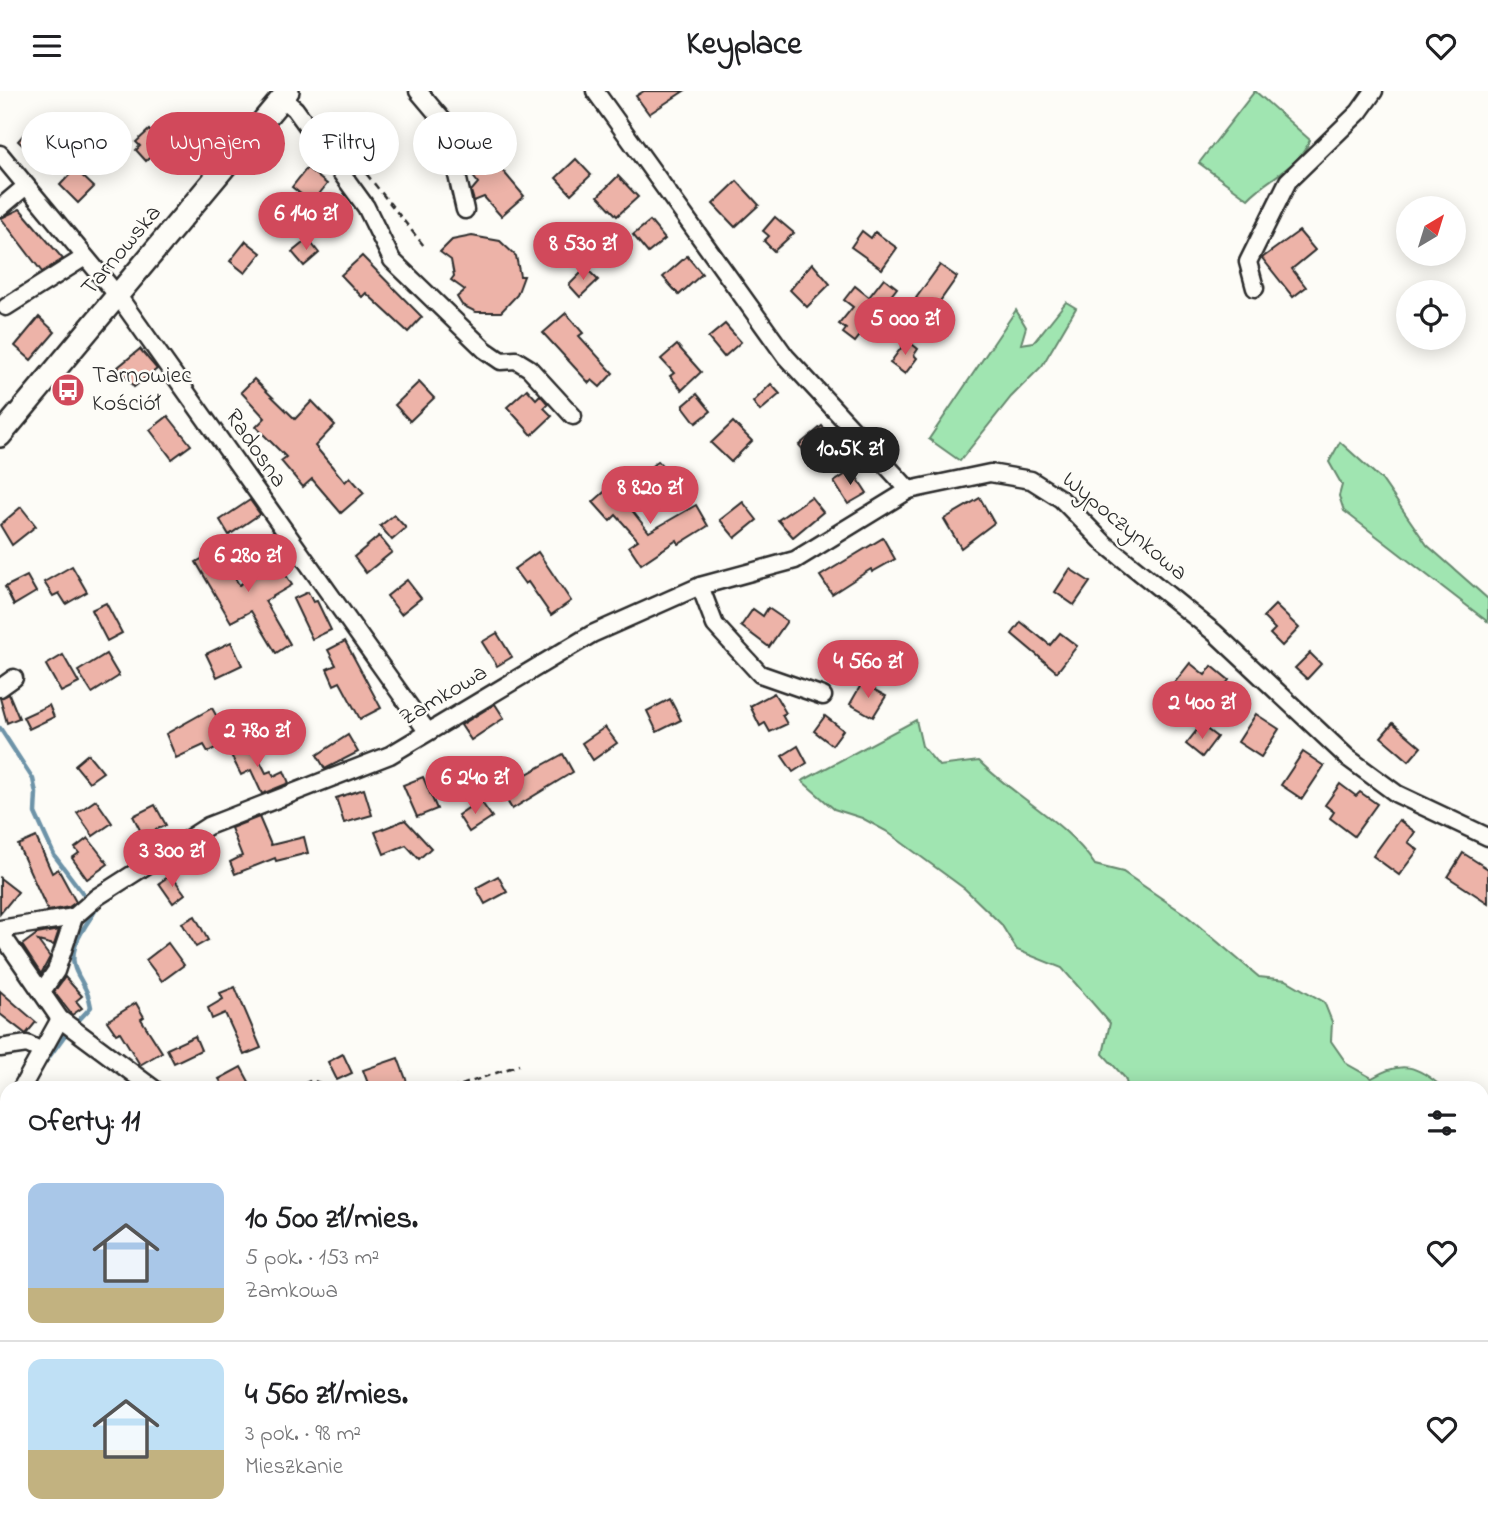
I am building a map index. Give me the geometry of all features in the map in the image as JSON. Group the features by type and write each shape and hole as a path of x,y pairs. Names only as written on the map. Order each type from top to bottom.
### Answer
{"main road":[{"name":"Tarnowska","path":"0,436 285,95"}],"street":[{"path":"418,91 444,123 465,209"},
{"path":"595,91 786,356 909,490"},
{"path":"1255,288 1248,262 1288,181 1359,112 1374,91"},
{"name":"Tarnowska","path":"285,95 366,207 392,260 485,350 501,361 516,360 529,368 573,416"},
{"name":"Radosna","path":"0,154 118,296 427,731"},
{"path":"0,208 26,186"},
{"path":"6,307 85,257"},
{"name":"Wypoczynkowa","path":"909,490 989,473 1031,480 1061,499 1105,544 1215,633 1348,758 1397,794 1488,837"},
{"name":"Zamkowa","path":"74,917 97,897 208,826 390,755 592,634 699,586 795,560 909,490"},
{"path":"699,586 715,625 760,674 822,696"},
{"path":"0,688 14,678"},
{"path":"43,991 56,971 74,917 0,931 60,1019 143,1081"},
{"path":"25,1081 60,1019"},
{"path":"0,1048 27,1044 42,1051"}],"path":[{"path":"367,175 424,246"},
{"path":"473,1081 519,1065"}],"green space":[{"path":"1255,91 1310,140 1305,150 1290,166 1248,199 1199,163"},
{"path":"1066,302 1076,308 1042,366 1011,397 960,461 929,439 1016,310 1026,327 1021,344 1034,342"},
{"path":"1340,442 1382,480 1427,545 1488,599 1488,622 1344,511 1339,496 1342,485 1329,462"},
{"path":"916,720 922,746 939,766 979,761 1070,835 1095,865 1123,872 1186,915 1259,977 1286,980 1324,1002 1332,1022 1331,1041 1347,1064 1372,1078 1400,1067 1417,1070 1434,1081 1126,1081 1103,1054 1110,1023 1062,968 1017,950 1001,924 965,889 886,831 862,818 834,809 802,781"}],"building":[{"path":"644,91 684,91 649,114 636,96"},
{"path":"146,133 146,161 136,150 140,146 136,142"},
{"path":"576,159 591,175 571,194 556,178"},
{"path":"69,175 81,175 94,187 78,203 60,185"},
{"path":"301,175 316,175 327,184 312,203 292,187"},
{"path":"472,175 506,175 524,196 501,216 484,197 474,201 471,191 478,183"},
{"path":"618,176 638,197 617,216 598,196"},
{"path":"737,181 759,205 735,227 713,204"},
{"path":"279,208 294,220 281,235 267,224"},
{"path":"20,209 63,259 42,272 1,218"},
{"path":"775,217 794,233 774,251 764,241 769,236 763,231"},
{"path":"650,221 665,239 648,253 633,235"},
{"path":"862,231 871,238 875,232 897,248 882,269 851,247"},
{"path":"1299,231 1315,250 1292,269 1306,287 1293,297 1262,258"},
{"path":"472,236 500,241 516,256 520,276 524,276 517,295 501,312 476,312 462,305 457,297 465,290 451,280 454,276 451,260 440,252 452,240"},
{"path":"308,239 319,253 304,266 292,252"},
{"path":"246,241 261,253 245,273 230,261"},
{"path":"362,256 422,317 408,332 366,293 362,297 341,275"},
{"path":"687,256 702,274 679,295 663,277"},
{"path":"812,263 830,284 807,307 790,290"},
{"path":"940,265 957,277 933,311 916,298"},
{"path":"586,268 598,280 580,297 569,285"},
{"path":"884,278 897,288 855,342 843,333 846,329 839,324 853,307 844,300 855,286 869,297"},
{"path":"566,313 583,333 579,336 613,373 600,387 592,380 589,383 543,333"},
{"path":"39,317 55,332 31,360 15,346"},
{"path":"725,324 741,342 724,357 708,338"},
{"path":"907,340 918,349 914,355 917,358 905,374 890,363"},
{"path":"677,345 701,372 682,390 670,376 674,373 661,359"},
{"path":"140,349 157,369 134,387 118,367"},
{"path":"254,379 295,419 312,401 335,425 315,446 345,482 350,477 364,493 341,513 312,479 303,487 281,461 286,457 256,427 265,418 241,392"},
{"path":"419,382 434,398 410,421 395,405"},
{"path":"771,384 780,394 760,411 753,402"},
{"path":"527,389 536,399 540,395 542,397 548,404 544,408 552,416 532,435 507,407"},
{"path":"697,394 711,411 696,423 683,406"},
{"path":"168,416 191,445 172,459 150,430"},
{"path":"733,422 752,441 731,462 711,443"},
{"path":"822,426 842,450 819,469 799,445"},
{"path":"658,461 674,479 665,487 648,469"},
{"path":"852,470 867,493 848,504 834,482"},
{"path":"612,485 649,532 696,505 708,526 679,544 677,540 641,564 629,546 638,540 616,515 610,521 593,502"},
{"path":"811,497 823,512 793,537 778,520"},
{"path":"980,498 994,523 961,548 944,519"},
{"path":"250,500 260,514 229,535 220,520"},
{"path":"743,502 757,520 735,538 720,520"},
{"path":"21,507 36,526 12,545 0,525"},
{"path":"394,515 406,528 392,540 380,526"},
{"path":"379,536 392,552 366,573 354,557"},
{"path":"883,538 895,559 872,572 871,569 832,594 820,576"},
{"path":"219,549 239,585 278,562 292,585 265,601 290,644 276,653 251,611 231,622 196,562"},
{"path":"538,552 571,601 551,615 528,582 525,584 514,569"},
{"path":"72,566 87,592 66,604 59,593 53,596 44,582"},
{"path":"1070,569 1090,582 1074,605 1055,592"},
{"path":"27,576 36,592 14,605 5,587"},
{"path":"407,580 421,598 401,614 387,596"},
{"path":"308,592 313,602 317,601 331,630 312,639 293,599"},
{"path":"106,603 122,633 107,641 91,610"},
{"path":"1275,605 1299,628 1282,646 1270,634 1275,629 1263,617"},
{"path":"768,608 787,621 769,647 741,626 753,609 763,616"},
{"path":"1021,622 1050,645 1060,633 1077,646 1057,672 1012,634"},
{"path":"497,633 512,657 497,666 482,642"},
{"path":"345,641 381,708 360,719 340,682 334,685 327,669 336,665 328,650"},
{"path":"231,642 242,665 217,677 206,654"},
{"path":"1310,653 1321,664 1307,679 1295,668"},
{"path":"106,654 119,676 92,693 78,671"},
{"path":"63,655 79,683 61,692 46,665"},
{"path":"1190,663 1205,675 1212,666 1229,680 1218,694 1214,691 1197,714 1168,691"},
{"path":"862,683 886,696 873,717 850,704"},
{"path":"774,693 786,713 782,715 787,724 770,732 765,723 760,726 750,706"},
{"path":"9,694 19,718 7,723 0,698"},
{"path":"670,699 681,720 657,732 647,711"},
{"path":"495,704 504,718 471,740 461,725"},
{"path":"49,705 54,717 29,729 23,717"},
{"path":"212,708 230,740 208,752 204,745 176,758 166,734"},
{"path":"1256,714 1279,729 1261,757 1238,742"},
{"path":"825,716 843,730 832,745 814,731"},
{"path":"1393,723 1421,747 1409,761 1381,737"},
{"path":"1201,725 1217,737 1202,757 1186,744"},
{"path":"605,727 617,743 593,760 582,743"},
{"path":"348,735 358,752 325,769 317,755"},
{"path":"251,743 266,773 271,771 274,776 284,771 289,783 262,794 251,770 241,775 230,753"},
{"path":"798,746 807,763 793,772 782,756"},
{"path":"1303,752 1324,766 1302,799 1281,785"},
{"path":"88,754 103,772 89,782 75,765"},
{"path":"563,754 573,772 512,809 500,789"},
{"path":"423,777 437,809 417,817 403,785"},
{"path":"1340,784 1356,796 1360,792 1377,804 1354,836 1330,818 1334,812 1325,805"},
{"path":"364,789 372,815 344,823 336,798"},
{"path":"96,800 112,823 93,836 77,813"},
{"path":"480,800 492,817 469,832 458,815"},
{"path":"155,805 166,825 143,836 133,816"},
{"path":"259,817 271,845 304,837 308,853 276,861 275,858 235,874 230,862 242,856 231,828"},
{"path":"405,820 431,848 419,859 406,845 384,854 375,832"},
{"path":"1399,820 1415,832 1408,842 1418,850 1399,875 1373,856"},
{"path":"36,837 52,873 58,869 76,902 69,907 48,911 18,845"},
{"path":"88,838 108,864 87,879 72,858 79,853 75,848"},
{"path":"1463,853 1488,869 1488,903 1448,877"},
{"path":"171,875 185,894 173,903 159,883"},
{"path":"498,876 507,892 485,904 476,888"},
{"path":"0,878 18,892 0,914"},
{"path":"195,916 208,940 196,947 182,923"},
{"path":"59,930 54,945 38,941 50,957 41,974 22,945 37,934"},
{"path":"168,943 184,965 162,981 146,960"},
{"path":"65,977 82,996 76,1001 82,1008 72,1015 54,992"},
{"path":"235,987 261,1048 244,1055 225,1013 212,1019 208,1008 223,999 220,993"},
{"path":"0,991 36,1022 26,1034 0,1014"},
{"path":"136,1003 144,1017 141,1019 162,1052 140,1065 120,1032 116,1034 107,1021"},
{"path":"195,1036 201,1050 174,1063 167,1049"},
{"path":"343,1054 352,1073 337,1080 328,1062"},
{"path":"398,1058 407,1081 367,1081 363,1070"},
{"path":"241,1067 249,1081 220,1081 219,1079"}],"waterway":[{"path":"0,728 33,779 36,793 35,813 54,855 84,895"},
{"path":"78,1021 91,1007 88,994 74,966 74,949 97,908"},
{"path":"44,1064 65,1035"}],"place":[{"name":"Tarnowiec Kościół","path":"68,390"}]}
